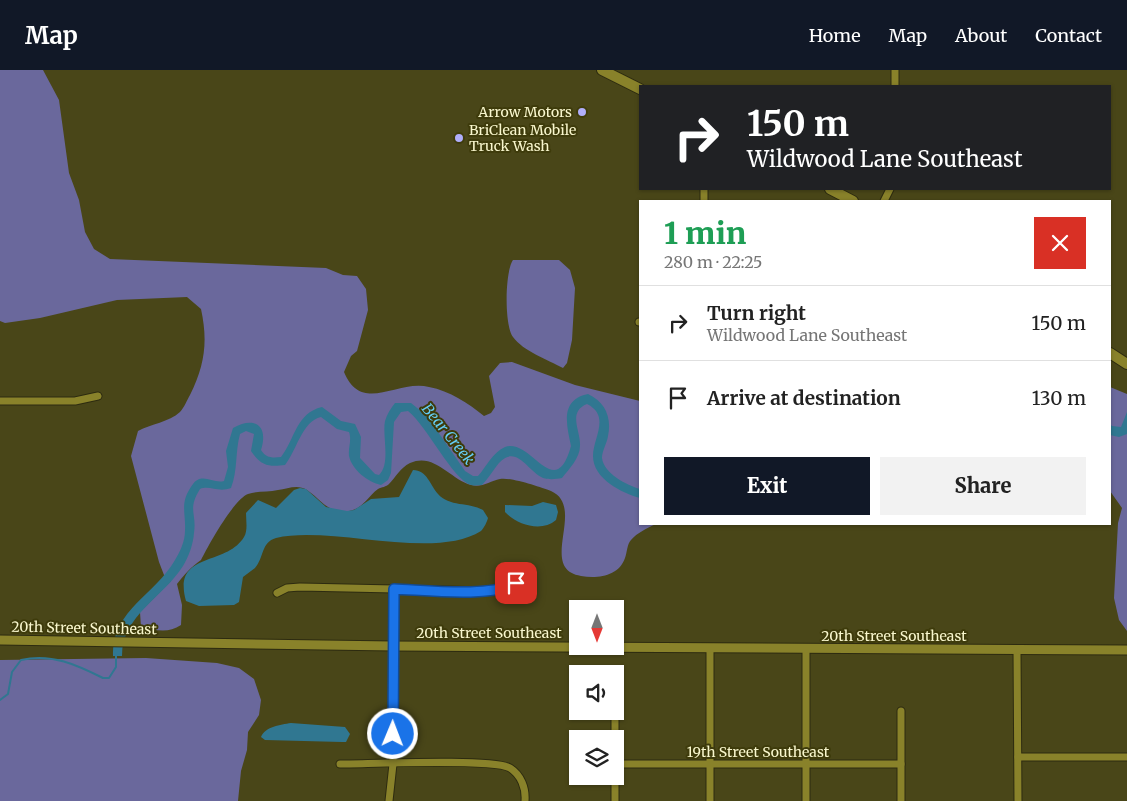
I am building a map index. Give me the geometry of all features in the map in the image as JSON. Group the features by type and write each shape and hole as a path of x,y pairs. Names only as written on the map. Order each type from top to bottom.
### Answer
{"main road":[{"path":"602,70 639,88"},
{"path":"832,190 851,200"},
{"path":"1111,354 1127,364"}],"street":[{"path":"895,70 895,85"},
{"path":"0,401 75,402 98,396"},
{"path":"277,593 287,588 300,587 489,591 508,588 516,583"},
{"path":"389,801 393,764 394,589"},
{"name":"20th Street Southeast","path":"0,640 710,649 1127,650"},
{"path":"710,649 710,801"},
{"path":"806,649 806,801"},
{"path":"1017,650 1018,801"},
{"path":"901,711 901,801"},
{"path":"1018,757 1127,758"},
{"path":"340,764 448,763 508,767 520,777 525,801"},
{"name":"19th Street Southeast","path":"624,764 901,764"},
{"path":"615,785 615,801"}],"shaded area":[{"path":"0,70 43,70 59,100 69,173 79,200 85,232 94,249 110,259 326,268 343,275 357,276 366,289 368,310 357,351 351,356 344,372 352,385 360,391 370,394 405,387 429,387 444,391 458,398 484,416 491,413 495,407 489,376 500,363 512,362 575,385 639,401 639,525 654,525 631,540 625,558 618,569 607,575 588,577 569,571 563,562 565,510 561,499 551,491 518,481 500,479 475,486 463,482 434,464 427,461 419,461 407,465 388,485 374,492 358,508 349,511 330,508 307,490 300,487 252,493 242,498 236,504 209,544 201,560 177,584 182,605 181,625 171,630 141,627 140,612 171,581 164,575 159,562 131,456 138,431 176,415 190,395 199,373 204,353 205,342 201,309 187,297 117,300 40,318 5,323 0,321"},
{"path":"513,260 559,260 570,270 575,288 572,340 567,363 563,368 523,347 517,342 510,331 507,310 507,286 510,266"},
{"path":"1111,387 1127,394 1127,631 1119,620 1114,598 1118,523 1122,508 1111,492"},
{"path":"146,658 217,663 239,668 254,679 261,700 259,715 248,732 247,750 241,771 238,801 0,801 0,660"}],"water":[{"path":"588,394 594,397 606,411 609,429 602,455 604,464 611,474 639,489 639,498 617,489 598,472 593,456 599,421 594,409 587,404 581,407 576,417 580,440 578,455 562,478 555,479 543,478 537,475 522,461 511,456 499,463 482,485 471,485 456,473 408,411 401,412 394,422 391,473 388,480 381,485 366,478 353,466 349,456 349,432 337,429 321,417 309,424 285,465 274,466 262,463 251,451 254,434 246,431 240,434 235,474 231,488 222,490 200,489 193,507 195,526 193,542 183,566 136,618 124,642 122,656 113,656 114,640 126,615 167,572 180,550 185,535 184,507 186,497 193,484 200,479 224,481 228,467 226,451 233,428 247,423 258,425 263,434 261,450 270,457 281,457 301,421 313,410 322,407 341,421 355,424 361,437 360,458 375,474 379,475 385,464 384,427 387,416 395,403 411,403 427,416 465,471 473,476 478,476 500,450 505,447 515,446 550,469 558,469 565,462 571,446 567,422 569,408 579,397"},
{"path":"1127,412 1127,434 1119,437 1111,435 1111,425 1121,427"},
{"path":"413,470 422,472 438,494 448,501 483,510 488,518 482,530 461,539 437,543 410,543 299,535 276,538 271,540 265,547 255,568 243,577 239,602 234,605 199,606 186,601 184,585 187,574 193,567 236,546 245,534 246,513 258,500 276,508 294,490 300,488 306,489 326,507 347,511 354,510 371,499 399,497"},
{"path":"543,502 556,505 558,512 556,520 543,526 522,523 505,512 505,505 532,506"},
{"path":"291,723 345,727 350,734 346,742 265,740 261,737 270,728"}],"waterway":[{"name":"Bear Creek","path":"0,700 8,694 12,672 21,660 32,658 54,659 74,665 103,678 109,678 116,667 116,655"}],"place":[{"name":"Arrow Motors","path":"582,112"},
{"name":"BriClean Mobile Truck Wash","path":"459,138"}],"route":[{"path":"393,734 394,589 489,591 508,588 516,583"}]}
